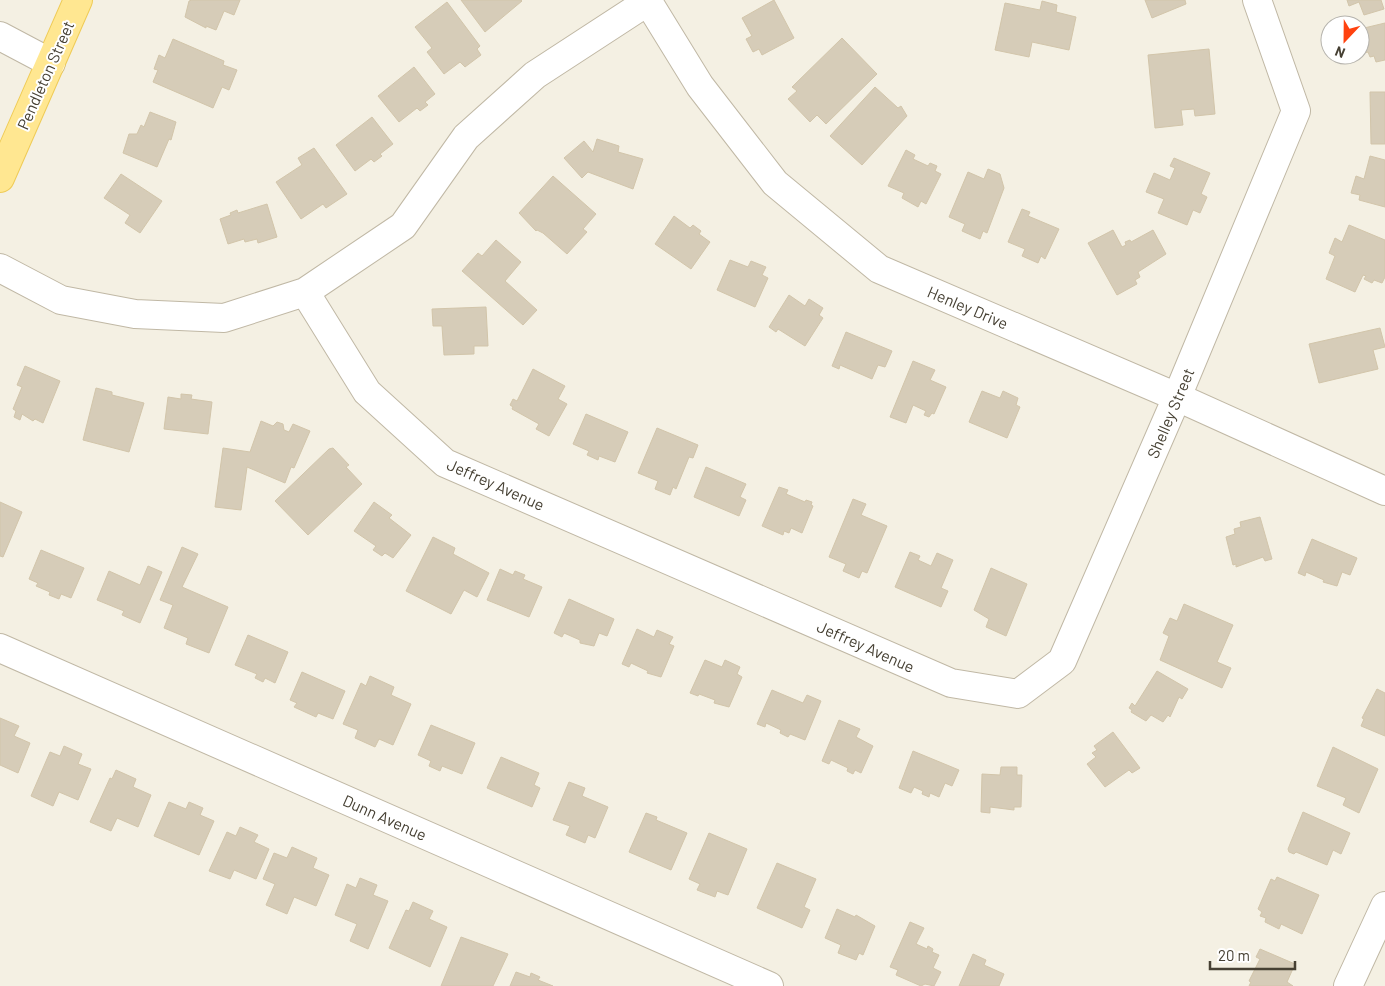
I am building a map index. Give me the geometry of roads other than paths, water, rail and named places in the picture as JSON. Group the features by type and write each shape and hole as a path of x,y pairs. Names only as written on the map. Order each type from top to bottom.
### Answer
{"main road":[{"name":"Pendleton Street","path":"0,178 78,0"}],"street":[{"name":"Shelley Street","path":"1018,694 1062,661 1177,397 1296,112 1257,0"},
{"path":"0,268 62,300 135,314 224,318 305,292 403,226 466,137 535,75 647,1"},
{"name":"Henley Drive","path":"647,1 700,86 775,184 878,269 1177,397 1385,491"},
{"path":"0,36 51,62"},
{"name":"Jeffrey Avenue","path":"305,292 367,392 445,463 951,683 1018,694"},
{"name":"Dunn Avenue","path":"0,648 769,986"},
{"path":"1348,986 1385,906"}]}
